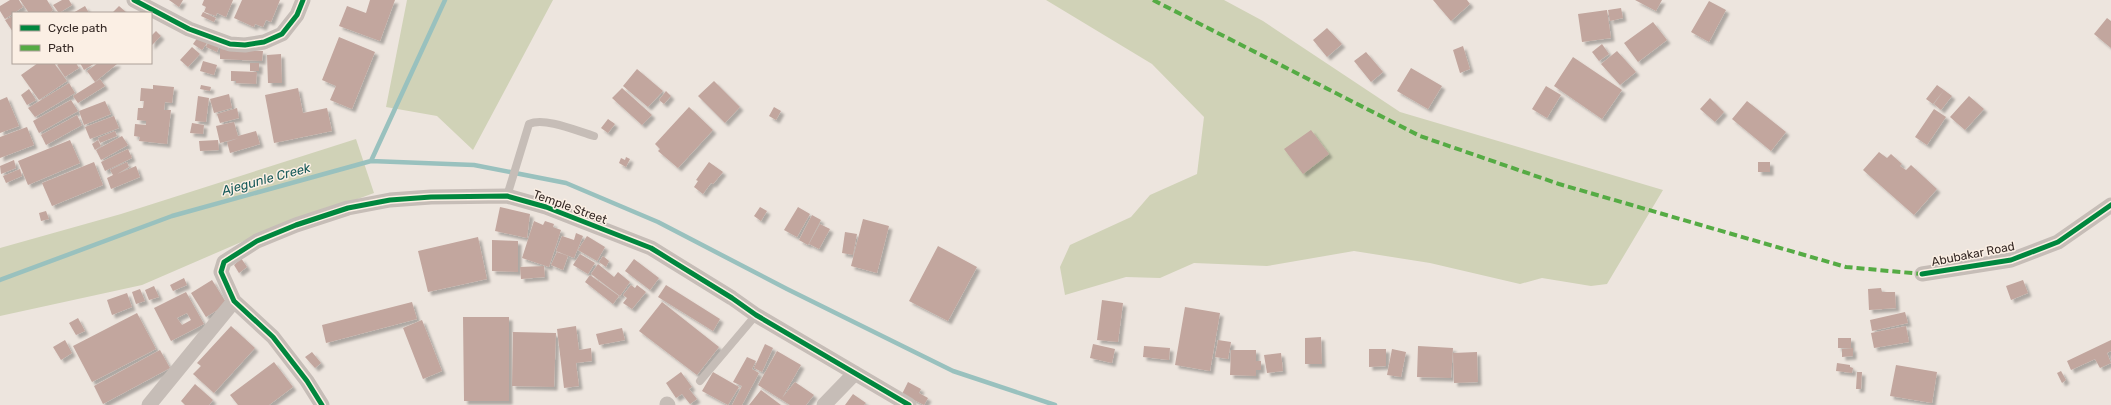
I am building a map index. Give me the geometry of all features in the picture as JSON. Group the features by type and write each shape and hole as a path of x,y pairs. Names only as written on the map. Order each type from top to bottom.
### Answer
{"street":[{"path":"134,0 189,29 230,44 245,45 264,42 282,34 297,15 303,0"},
{"name":"Temple Street","path":"234,301 221,272 224,262 256,241 296,225 348,208 390,200 508,192 651,248 732,298 756,316 909,405"},
{"name":"Abubakar Road","path":"1922,274 2011,260 2058,242 2111,205"},
{"path":"149,405 234,301 273,337 322,405"},
{"path":"824,405 855,374"}],"lane":[{"path":"508,192 529,124 534,122 562,126 594,136"},
{"path":"700,381 756,316"}],"green space":[{"path":"407,0 553,0 473,150 437,116 386,107"},
{"path":"1046,0 1224,0 1263,21 1400,112 1663,190 1607,284 1591,286 1542,278 1520,284 1430,263 1354,251 1267,266 1194,263 1160,278 1126,277 1065,295 1060,267 1070,245 1131,217 1150,195 1197,174 1204,117 1152,64"},
{"path":"356,139 374,193 246,240 142,285 0,316 0,248 121,214"}],"building":[{"path":"10,0 19,0 23,7 16,12 12,12 12,14 5,19 0,11 0,6"},
{"path":"20,0 47,0 53,10 50,12 28,12"},
{"path":"62,0 69,0 72,5 58,12 53,5"},
{"path":"169,0 183,0 179,7"},
{"path":"204,0 233,0 226,17 217,13 216,16 204,12 206,7 202,5"},
{"path":"242,0 280,0 271,22 266,20 263,27 255,24 254,27 234,18"},
{"path":"370,0 395,0 380,41 339,26 347,6 366,13"},
{"path":"1433,0 1467,0 1470,4 1451,21"},
{"path":"1635,0 1662,0 1656,11"},
{"path":"1709,1 1726,10 1709,42 1691,32"},
{"path":"85,6 88,12 75,12"},
{"path":"119,6 126,12 113,12"},
{"path":"1621,8 1623,18 1610,21 1608,10"},
{"path":"1607,10 1611,38 1582,42 1578,14"},
{"path":"203,12 216,18 214,22 201,16"},
{"path":"12,16 12,30 5,20"},
{"path":"2107,18 2111,21 2111,48 2094,34"},
{"path":"1653,22 1667,40 1638,62 1624,43"},
{"path":"1327,28 1342,44 1327,57 1313,40"},
{"path":"156,31 161,36 152,45 152,35"},
{"path":"198,37 207,43 202,50 193,44"},
{"path":"339,37 375,52 352,109 330,100 336,86 322,80"},
{"path":"209,40 220,44 217,52 206,47"},
{"path":"1602,44 1609,54 1599,61 1592,52"},
{"path":"1463,46 1470,69 1460,73 1453,50"},
{"path":"192,47 200,54 188,67 180,60"},
{"path":"220,49 263,51 262,61 220,59"},
{"path":"1617,51 1636,72 1620,85 1601,64"},
{"path":"1366,52 1383,72 1371,82 1354,61"},
{"path":"281,54 282,83 268,83 267,55"},
{"path":"1573,57 1622,90 1602,119 1554,86"},
{"path":"203,61 217,65 214,75 200,71"},
{"path":"250,63 259,63 259,71 250,71"},
{"path":"37,64 55,64 67,81 39,100 21,75"},
{"path":"77,64 79,68 65,77 57,65"},
{"path":"81,64 93,64 84,70"},
{"path":"97,64 117,64 95,82 87,71"},
{"path":"1411,68 1442,86 1428,109 1397,91"},
{"path":"637,69 663,91 648,107 623,86"},
{"path":"231,71 257,72 256,84 236,83 236,81 231,81"},
{"path":"100,79 105,86 78,103 73,96"},
{"path":"714,81 740,107 725,123 698,96"},
{"path":"69,83 75,93 35,117 28,108"},
{"path":"153,85 174,87 172,103 165,102 164,110 171,110 167,144 139,141 140,137 134,136 135,124 146,125 146,121 137,120 138,108 143,108 144,101 140,101 141,88 153,89"},
{"path":"201,85 211,87 210,91 200,89"},
{"path":"1937,85 1944,90 1933,104 1926,99"},
{"path":"1546,86 1561,95 1547,118 1532,109"},
{"path":"298,88 303,113 327,108 332,131 274,143 265,95"},
{"path":"622,88 652,115 642,125 612,98"},
{"path":"29,89 36,100 27,105 21,95"},
{"path":"1944,90 1952,96 1941,110 1934,104"},
{"path":"666,91 671,96 664,104 659,100"},
{"path":"229,94 232,108 214,113 210,99"},
{"path":"198,96 209,98 206,122 195,121"},
{"path":"1969,96 1984,109 1965,130 1950,117"},
{"path":"7,97 19,126 0,133 0,100"},
{"path":"1710,98 1724,112 1715,122 1700,109"},
{"path":"71,100 78,111 39,133 33,121"},
{"path":"105,101 111,114 84,125 79,111"},
{"path":"1747,101 1786,132 1771,151 1732,119"},
{"path":"689,107 713,130 678,168 658,151 660,149 655,144"},
{"path":"774,107 781,111 776,120 769,116"},
{"path":"237,108 239,118 220,123 217,114"},
{"path":"1934,109 1946,117 1927,145 1915,137"},
{"path":"77,115 82,125 46,145 41,135"},
{"path":"114,116 119,128 90,139 85,127"},
{"path":"608,119 615,124 608,133 601,128"},
{"path":"234,122 238,136 256,131 260,144 230,153 227,142 239,138 220,143 216,126"},
{"path":"192,123 204,125 203,134 190,133"},
{"path":"27,127 34,145 0,158 0,137"},
{"path":"1311,130 1329,154 1303,174 1284,149"},
{"path":"115,131 117,136 100,143 98,138"},
{"path":"122,136 128,145 101,160 96,150"},
{"path":"70,140 80,163 28,185 18,161"},
{"path":"98,140 101,146 95,150 92,144"},
{"path":"218,140 219,150 200,151 199,141"},
{"path":"128,149 132,158 105,171 101,162"},
{"path":"1879,152 1887,158 1891,154 1902,164 1900,166 1906,170 1911,165 1937,189 1914,215 1863,170"},
{"path":"626,157 630,159 626,167 619,163 621,158 625,160"},
{"path":"14,160 16,168 1,174 0,166"},
{"path":"94,162 103,185 52,206 42,183"},
{"path":"127,162 129,167 117,174 136,166 140,177 111,189 107,178 113,175 110,170"},
{"path":"709,162 723,172 713,184 711,183 703,194 694,187 698,181 696,180"},
{"path":"1758,162 1770,162 1770,172 1758,172"},
{"path":"20,169 22,176 6,183 3,176"},
{"path":"500,207 530,214 527,238 495,231"},
{"path":"760,207 767,211 761,221 754,216"},
{"path":"798,207 810,214 797,237 784,230"},
{"path":"46,211 49,219 41,221 39,213"},
{"path":"812,215 821,220 808,245 799,240"},
{"path":"863,219 889,226 877,273 851,266"},
{"path":"534,221 543,225 545,221 554,224 553,227 561,230 549,267 522,258"},
{"path":"820,224 830,229 819,249 809,244"},
{"path":"845,232 857,234 853,255 842,253"},
{"path":"576,233 583,236 574,258 556,251 562,236 574,240"},
{"path":"587,236 605,247 597,261 578,250"},
{"path":"478,237 487,279 428,292 418,251"},
{"path":"492,240 518,241 518,272 492,271"},
{"path":"938,246 977,267 948,321 909,301"},
{"path":"557,252 568,256 563,270 551,265"},
{"path":"580,254 595,263 588,274 573,265"},
{"path":"603,256 609,261 606,267 599,262"},
{"path":"241,258 247,267 239,273 234,265"},
{"path":"634,259 659,278 650,290 625,271"},
{"path":"598,264 614,277 618,272 630,282 620,296 591,274"},
{"path":"544,266 545,277 521,279 520,267"},
{"path":"590,275 619,296 613,304 585,282"},
{"path":"184,278 187,285 173,291 170,285"},
{"path":"212,280 227,304 206,317 191,293"},
{"path":"2023,280 2028,293 2011,300 2006,286"},
{"path":"631,285 635,288 637,285 646,292 632,309 623,303 627,298 623,295"},
{"path":"666,285 720,319 713,331 658,297"},
{"path":"154,286 159,297 149,300 145,290"},
{"path":"1881,288 1882,292 1895,292 1896,308 1869,310 1868,289"},
{"path":"140,289 145,301 136,304 132,292"},
{"path":"186,292 204,324 171,341 154,308","holes":["187,313 191,320 182,325 177,318"]},
{"path":"127,293 132,307 112,315 107,300"},
{"path":"1102,300 1123,303 1118,342 1097,340"},
{"path":"412,302 417,319 326,343 322,325"},
{"path":"662,302 719,347 697,375 639,331"},
{"path":"1185,307 1220,313 1210,371 1175,365"},
{"path":"1905,312 1908,323 1872,331 1870,320"},
{"path":"137,313 156,349 92,382 73,346"},
{"path":"463,317 509,317 509,401 464,401"},
{"path":"78,318 85,331 76,335 69,323"},
{"path":"422,320 442,371 423,379 403,328"},
{"path":"231,326 255,348 214,393 193,374 201,366 197,363"},
{"path":"576,326 579,350 591,348 592,361 576,363 579,386 564,388 557,329"},
{"path":"1906,326 1909,342 1874,348 1871,333"},
{"path":"622,328 625,340 599,345 596,334"},
{"path":"513,332 556,333 554,387 512,386"},
{"path":"1321,337 1322,364 1305,364 1305,338"},
{"path":"1838,338 1851,338 1851,348 1838,348"},
{"path":"65,340 72,353 61,360 53,347"},
{"path":"1218,340 1231,342 1228,359 1215,357"},
{"path":"2111,340 2111,351 2107,353 2111,363 2100,368 2095,359 2071,370 2067,361"},
{"path":"765,344 773,348 762,372 754,368"},
{"path":"1093,344 1115,349 1112,363 1090,358"},
{"path":"1144,346 1170,348 1169,360 1143,357"},
{"path":"1418,346 1453,348 1451,378 1417,377"},
{"path":"1853,348 1853,356 1842,357 1842,349"},
{"path":"1369,349 1386,349 1386,366 1369,367"},
{"path":"1392,349 1406,352 1401,377 1387,375"},
{"path":"160,350 170,368 103,404 94,386"},
{"path":"1231,350 1256,350 1256,361 1261,361 1261,370 1256,370 1256,376 1230,375"},
{"path":"777,351 801,365 782,398 795,382 814,395 806,405 790,405 758,385"},
{"path":"312,352 321,363 315,368 305,357"},
{"path":"1477,352 1478,382 1454,383 1453,353"},
{"path":"1281,353 1283,371 1267,373 1264,355"},
{"path":"747,357 756,361 752,369 759,373 742,405 732,405 742,386 733,382"},
{"path":"274,362 293,387 269,405 238,405 230,395"},
{"path":"1837,363 1850,365 1850,367 1853,368 1852,373 1836,371"},
{"path":"1896,365 1937,372 1932,403 1890,396"},
{"path":"2061,371 2066,380 2062,383 2057,373"},
{"path":"681,372 692,387 689,389 697,399 690,404 682,394 676,398 666,383"},
{"path":"713,372 739,387 728,405 702,391"},
{"path":"1857,372 1862,372 1861,389 1856,389"},
{"path":"908,382 921,389 919,393 928,398 924,405 902,394"},
{"path":"195,384 213,400 209,405 185,405 181,401"},
{"path":"761,390 781,405 749,405"},
{"path":"853,394 866,403 864,405 845,405"}],"waterway":[{"name":"Ajegunle Creek","path":"0,280 172,216 371,161 445,0"},
{"path":"371,161 474,165 566,183 658,222 787,289 953,371 1055,405"}],"marked path":[{"path":"1153,0 1420,136 1559,184 1846,267 1922,274"}],"cycle path":[{"path":"134,0 189,29 230,44 245,45 264,42 282,34 297,15 303,0"},
{"path":"322,405 307,381 273,337 234,301 221,272 224,262 257,241 296,225 348,208 390,200 431,197 507,196 546,207 651,248 732,298 756,315 909,405"},
{"path":"1922,274 2011,260 2058,242 2111,205"}]}
